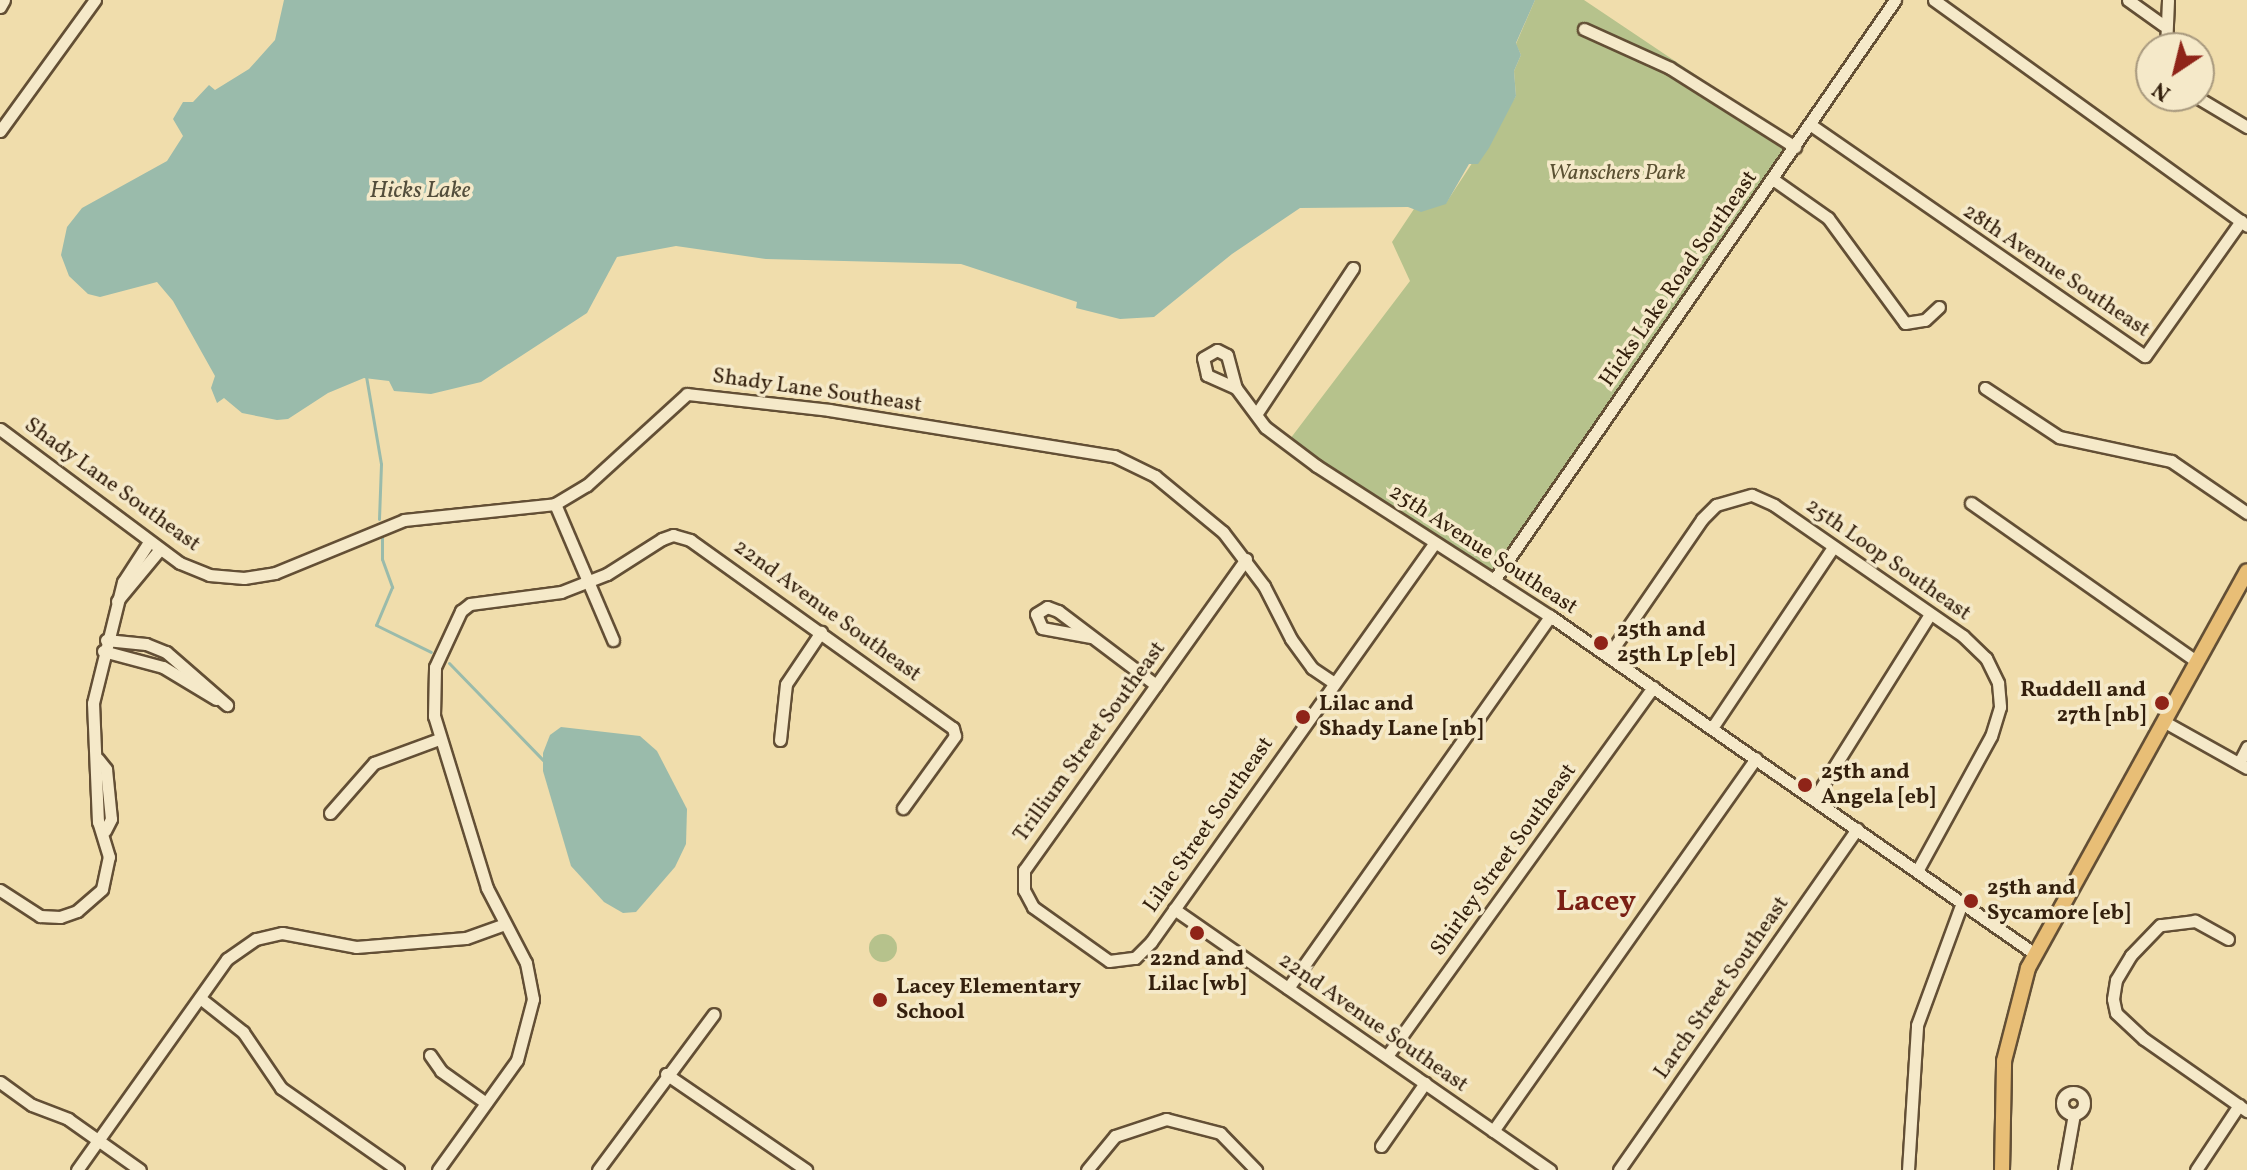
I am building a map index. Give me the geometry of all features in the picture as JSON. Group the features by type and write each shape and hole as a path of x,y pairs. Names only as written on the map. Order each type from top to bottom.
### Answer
{"main road":[{"path":"2002,1170 2004,1061 2035,954 2247,572"}],"street":[{"path":"0,7 4,0"},
{"path":"0,131 95,0"},
{"name":"Hicks Lake Road Southeast","path":"1494,580 1774,180 1895,0"},
{"path":"1934,0 2244,224"},
{"path":"2128,0 2163,25"},
{"path":"2164,32 2168,0"},
{"path":"1584,29 1670,68 1795,147"},
{"path":"2215,108 2247,127"},
{"name":"28th Avenue Southeast","path":"1811,125 2145,356 2244,224"},
{"path":"1774,180 1828,218 1905,323 1925,320 1939,307"},
{"path":"1257,413 1353,268"},
{"name":"25th Avenue Southeast","path":"1236,388 1275,435 1434,544 1550,616 2035,954"},
{"path":"1985,388 2059,437 2171,461 2247,513"},
{"name":"Shady Lane Southeast","path":"0,429 154,546 209,575 261,577 394,522 555,504 587,485 679,398 699,393 1119,458 1150,472 1195,507 1246,559 1291,639 1312,668 1334,683"},
{"name":"25th Loop Southeast","path":"1608,656 1716,505 1752,495 1930,614 1986,658 1998,683 2000,707 1991,736 1917,871"},
{"path":"1971,503 2197,662"},
{"path":"555,504 613,640"},
{"name":"22nd Avenue Southeast","path":"587,584 673,535 702,547 953,728 955,736 903,808"},
{"name":"Lilac Street Southeast","path":"1078,942 1122,963 1151,942 1434,544"},
{"path":"0,890 40,916 77,911 102,889 109,857 105,831 111,819 106,769 98,759 93,703 117,601 154,546"},
{"path":"1712,728 1833,547"},
{"name":"Trillium Street Southeast","path":"1078,942 1033,907 1024,890 1024,870 1246,559"},
{"path":"438,1170 517,1060 532,1015 532,981 487,888 439,739 432,700 435,667 461,611 470,604 540,597 587,584"},
{"path":"1814,799 1930,614"},
{"path":"1288,988 1550,616"},
{"path":"780,740 786,684 821,632"},
{"path":"1091,637 1156,685"},
{"path":"146,644 166,652 227,705 163,667 105,645 146,644"},
{"name":"Shirley Street Southeast","path":"1387,1056 1653,687"},
{"path":"2163,721 2243,766 2247,747"},
{"path":"330,813 374,763 439,739"},
{"path":"1493,1131 1756,758"},
{"name":"Larch Street Southeast","path":"1619,1170 1857,829"},
{"path":"1908,1170 1917,1025 1962,903"},
{"name":"22nd Avenue Southeast","path":"1174,909 1550,1170"},
{"path":"2196,1170 2243,1108 2125,1023 2113,999 2116,980 2160,925 2195,921 2228,939"},
{"path":"77,1170 227,959 274,933 356,947 466,938 505,924"},
{"path":"200,998 243,1032 281,1088 398,1170"},
{"path":"598,1170 666,1074 714,1014"},
{"path":"430,1055 441,1071 486,1103"},
{"path":"666,1074 806,1170"},
{"path":"0,1082 99,1140 140,1170"},
{"path":"1381,1146 1425,1083"},
{"path":"2064,1170 2074,1114"},
{"path":"1087,1170 1115,1136 1149,1121 1183,1120 1220,1133 1256,1170"}],"green space":[{"name":"Wanschers Park","path":"1535,0 1584,0 1794,141 1489,576 1290,439 1410,281 1392,242 1414,209 1446,203 1516,96 1514,71 1521,55 1516,44"},
{"path":"883,934 893,938 897,948 893,958 883,962 873,958 869,948 873,938"}],"water":[{"name":"Hicks Lake","path":"284,0 1535,0 1516,43 1521,55 1514,71 1516,96 1489,148 1478,164 1469,164 1446,204 1421,212 1408,207 1300,208 1232,254 1154,317 1120,319 1076,308 1077,302 961,264 766,259 676,246 617,257 587,313 481,382 431,394 394,391 389,381 364,378 328,393 288,419 277,420 242,413 224,398 217,403 211,388 215,376 173,301 157,282 100,297 88,294 69,276 61,255 67,227 82,208 167,161 183,136 173,119 183,102 193,102 209,85 215,90 249,69 275,40"},
{"path":"561,727 640,736 657,751 687,809 686,844 675,867 636,912 623,913 604,902 571,866 543,771 543,753 550,735"}],"waterway":[{"path":"366,376 381,464 379,519"},
{"path":"382,536 382,559 392,587 376,625 431,652"},
{"path":"449,663 545,762"}],"place":[{"name":"25th and 25th Lp [eb]","path":"1601,643"},
{"name":"Ruddell and 27th [nb]","path":"2162,703"},
{"name":"Lilac and Shady Lane [nb]","path":"1303,717"},
{"name":"25th and Angela [eb]","path":"1805,785"},
{"name":"25th and Sycamore [eb]","path":"1971,901"},
{"name":"22nd and Lilac [wb]","path":"1197,933"},
{"name":"Lacey Elementary School","path":"880,1000"}],"district":[{"name":"Lacey","path":"1596,902"}]}
